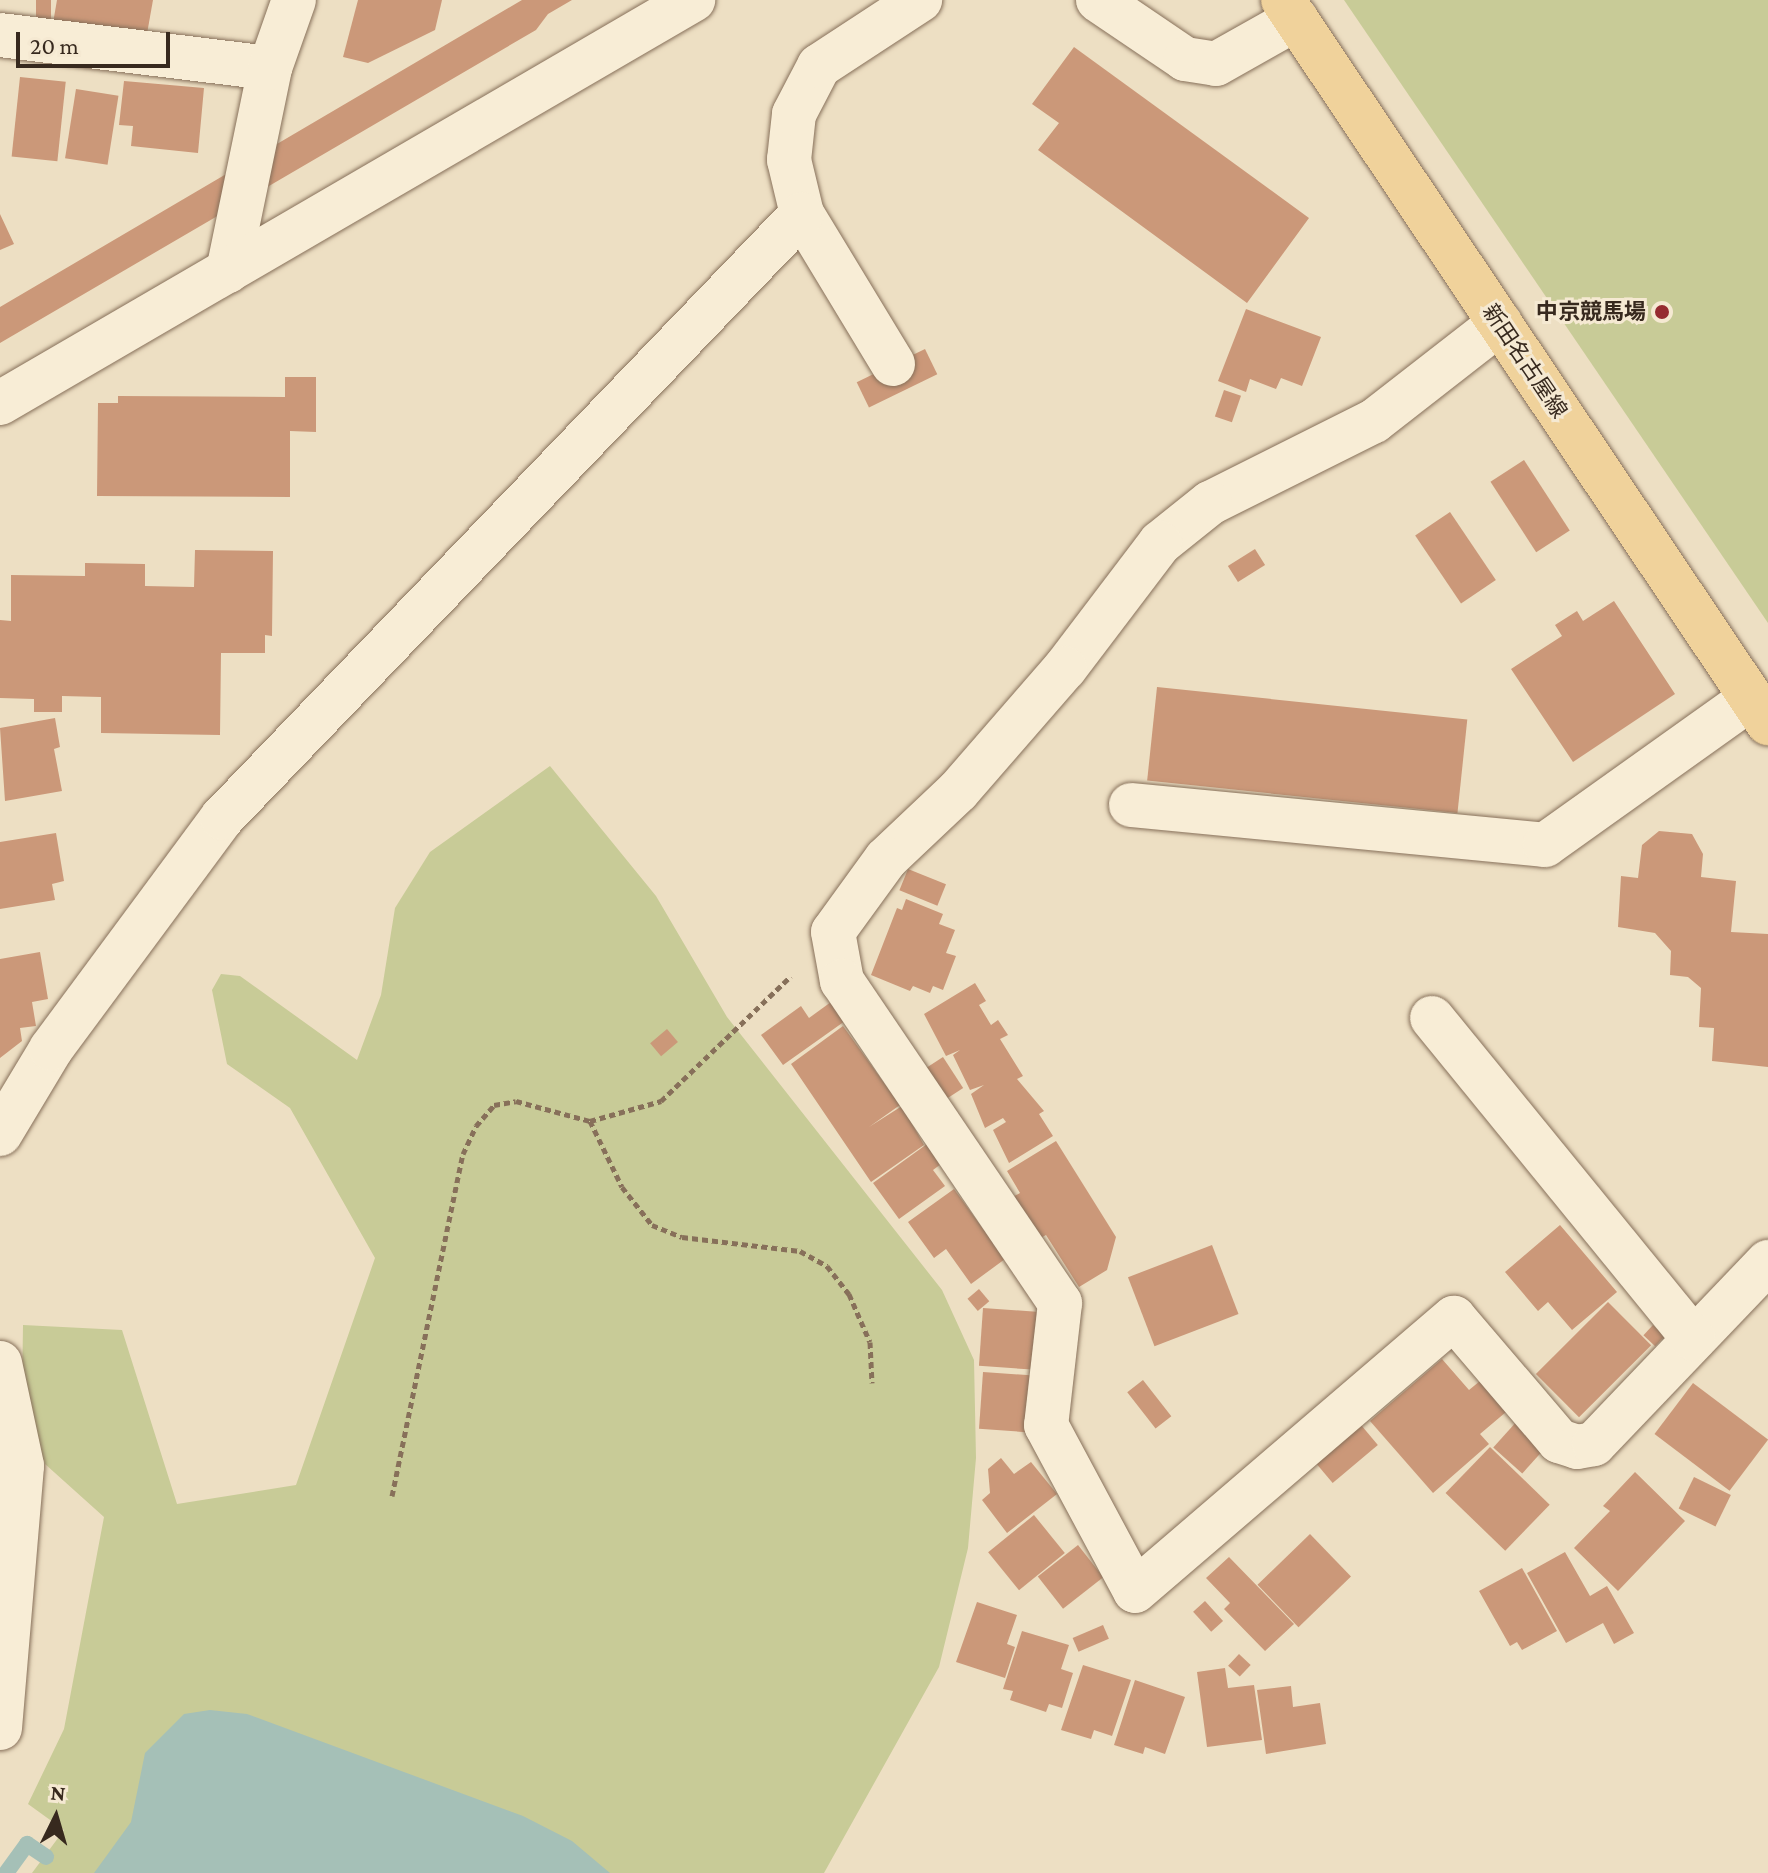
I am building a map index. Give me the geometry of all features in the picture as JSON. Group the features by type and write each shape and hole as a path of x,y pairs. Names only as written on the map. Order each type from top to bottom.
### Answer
{"main road":[{"name":"新田名古屋線","path":"1290,10 1759,711"}],"street":[{"path":"228,271 270,68 294,0"},
{"path":"0,403 693,0"},
{"path":"893,364 802,214 789,160 794,114 804,87 819,66 920,0"},
{"path":"1098,0 1185,59 1216,64 1290,10"},
{"path":"0,35 270,68"},
{"path":"0,1134 51,1049 222,818 802,214"},
{"path":"1500,323 1374,421 1210,503 1160,543 1065,668 958,791 886,859 833,932 842,981 1060,1303 1046,1425 1135,1591 1454,1318 1559,1441 1577,1447 1594,1444 1768,1262"},
{"path":"1131,805 1545,845 1759,711"},
{"path":"1432,1018 1694,1339"},
{"path":"0,1363 22,1466 0,1728"}],"path":[{"path":"392,1496 463,1154 476,1126 494,1105 516,1101 590,1121 661,1101 833,932"},
{"path":"590,1121 622,1187 652,1225 682,1237 800,1251 827,1266 849,1294 870,1342 872,1383"}],"green space":[{"name":"中京競馬場","path":"1344,0 1768,0 1768,623"},
{"path":"550,766 656,896 727,1017 942,1290 974,1360 976,1458 968,1548 939,1667 824,1873 32,1873 64,1830 28,1804 64,1729 104,1517 45,1464 22,1392 23,1325 122,1330 177,1504 296,1485 375,1258 290,1108 227,1064 212,990 221,974 240,976 357,1060 381,995 395,908 430,852"}],"water":[{"path":"210,1710 247,1714 523,1816 572,1841 610,1873 94,1873 131,1822 145,1753 184,1714"}],"building":[{"path":"36,0 51,0 51,24 36,24"},
{"path":"57,0 153,0 145,45 52,29"},
{"path":"358,0 442,0 435,30 368,63 343,57"},
{"path":"522,0 572,0 548,14 536,30 0,343 0,307"},
{"path":"1074,47 1309,218 1247,303 1038,150 1059,123 1032,104"},
{"path":"20,77 66,82 57,161 12,157"},
{"path":"124,81 204,88 198,153 131,146 133,126 119,125"},
{"path":"76,89 118,96 108,165 65,158"},
{"path":"0,214 14,244 0,250"},
{"path":"1246,309 1321,337 1302,386 1281,378 1276,389 1250,379 1246,392 1218,381"},
{"path":"925,349 937,374 869,407 857,382"},
{"path":"285,377 316,377 316,432 290,431 290,497 97,496 98,403 118,403 118,396 285,397"},
{"path":"1224,390 1241,396 1232,422 1215,416"},
{"path":"1524,460 1570,530 1536,552 1490,482"},
{"path":"1450,512 1496,580 1461,603 1415,535"},
{"path":"1255,549 1265,565 1238,582 1228,566"},
{"path":"195,550 273,551 272,636 265,635 265,653 221,653 220,735 101,733 101,697 62,696 62,712 34,712 34,699 0,698 0,620 11,621 11,575 85,576 85,563 145,564 145,586 194,587"},
{"path":"1614,601 1675,694 1573,762 1511,669 1562,636 1555,625 1577,611 1583,621"},
{"path":"1157,687 1467,720 1457,813 1147,780"},
{"path":"55,718 60,747 54,749 62,791 5,801 0,728"},
{"path":"1659,831 1692,834 1703,854 1701,877 1736,881 1731,932 1768,934 1768,1067 1712,1061 1714,1028 1699,1027 1701,988 1688,977 1670,975 1671,951 1655,933 1618,927 1621,876 1638,878 1642,845"},
{"path":"56,833 64,881 52,884 55,900 0,909 0,842"},
{"path":"908,869 946,884 937,906 899,890"},
{"path":"906,899 943,914 939,924 955,930 946,953 956,956 943,990 933,986 930,993 913,986 910,991 871,975 897,908 902,910"},
{"path":"40,952 48,999 32,1002 36,1026 20,1028 22,1041 0,1058 0,959"},
{"path":"975,983 986,1001 979,1005 991,1025 998,1020 1008,1035 1000,1039 1023,1076 1017,1079 1044,1111 1039,1114 1053,1136 1009,1163 993,1130 1006,1122 1003,1118 985,1128 971,1094 984,1085 970,1090 953,1055 960,1050 946,1056 924,1014"},
{"path":"831,1002 845,1021 783,1065 761,1035 801,1006 809,1018"},
{"path":"843,1026 900,1105 869,1127 902,1106 924,1145 871,1182 791,1064"},
{"path":"667,1029 678,1042 661,1056 650,1043"},
{"path":"943,1057 963,1088 945,1100 925,1069"},
{"path":"1056,1141 1116,1237 1107,1270 1079,1287 1046,1235 1037,1240 1011,1198 1020,1193 1007,1171"},
{"path":"927,1144 941,1164 933,1170 945,1186 899,1219 873,1183"},
{"path":"954,1189 1005,1259 971,1284 946,1249 934,1258 908,1222"},
{"path":"1560,1225 1617,1292 1572,1330 1548,1302 1538,1311 1505,1272"},
{"path":"1212,1245 1239,1314 1154,1346 1128,1277"},
{"path":"979,1289 989,1301 978,1311 968,1299"},
{"path":"1608,1302 1651,1345 1579,1417 1536,1374"},
{"path":"983,1308 1040,1312 1036,1370 979,1366"},
{"path":"1653,1325 1665,1336 1655,1346 1643,1335"},
{"path":"1442,1359 1469,1390 1480,1381 1506,1412 1480,1434 1489,1444 1433,1493 1370,1421"},
{"path":"983,1372 1034,1376 1030,1432 979,1429"},
{"path":"1143,1380 1171,1416 1156,1429 1127,1392"},
{"path":"1693,1383 1768,1440 1730,1491 1654,1434"},
{"path":"1356,1419 1378,1445 1333,1483 1311,1457"},
{"path":"1518,1420 1547,1446 1522,1474 1493,1447"},
{"path":"1490,1447 1550,1505 1505,1551 1446,1493"},
{"path":"1001,1458 1014,1474 1031,1462 1057,1494 1007,1533 982,1500 990,1493 988,1469"},
{"path":"1635,1472 1685,1521 1618,1591 1574,1548 1610,1511 1603,1506"},
{"path":"1694,1477 1731,1495 1716,1526 1679,1508"},
{"path":"1034,1515 1065,1553 1019,1590 988,1552"},
{"path":"1310,1534 1351,1576 1298,1627 1257,1585"},
{"path":"1078,1545 1103,1577 1063,1609 1038,1576"},
{"path":"1565,1552 1590,1596 1607,1586 1634,1633 1614,1644 1603,1623 1566,1643 1527,1573"},
{"path":"1229,1557 1294,1624 1265,1651 1224,1609 1230,1603 1206,1578"},
{"path":"1522,1568 1557,1631 1522,1650 1517,1642 1510,1646 1479,1591"},
{"path":"1205,1601 1223,1621 1211,1632 1193,1612"},
{"path":"977,1602 1017,1615 1007,1644 1015,1647 1005,1678 956,1662"},
{"path":"1103,1625 1109,1639 1078,1652 1073,1638"},
{"path":"1022,1631 1069,1645 1061,1669 1073,1673 1062,1708 1049,1704 1046,1712 1010,1700 1013,1691 1003,1689"},
{"path":"1239,1654 1251,1665 1240,1677 1228,1666"},
{"path":"1083,1665 1131,1680 1112,1736 1094,1730 1091,1739 1061,1730"},
{"path":"1225,1668 1228,1688 1254,1685 1262,1740 1207,1747 1197,1672"},
{"path":"1135,1680 1185,1697 1165,1754 1145,1747 1143,1754 1114,1745"},
{"path":"1291,1686 1293,1707 1320,1703 1326,1744 1266,1754 1257,1690"}],"waterway":[{"path":"6,1873 27,1844 46,1857"}],"place":[{"name":"中京競馬場","path":"1662,312"}]}
